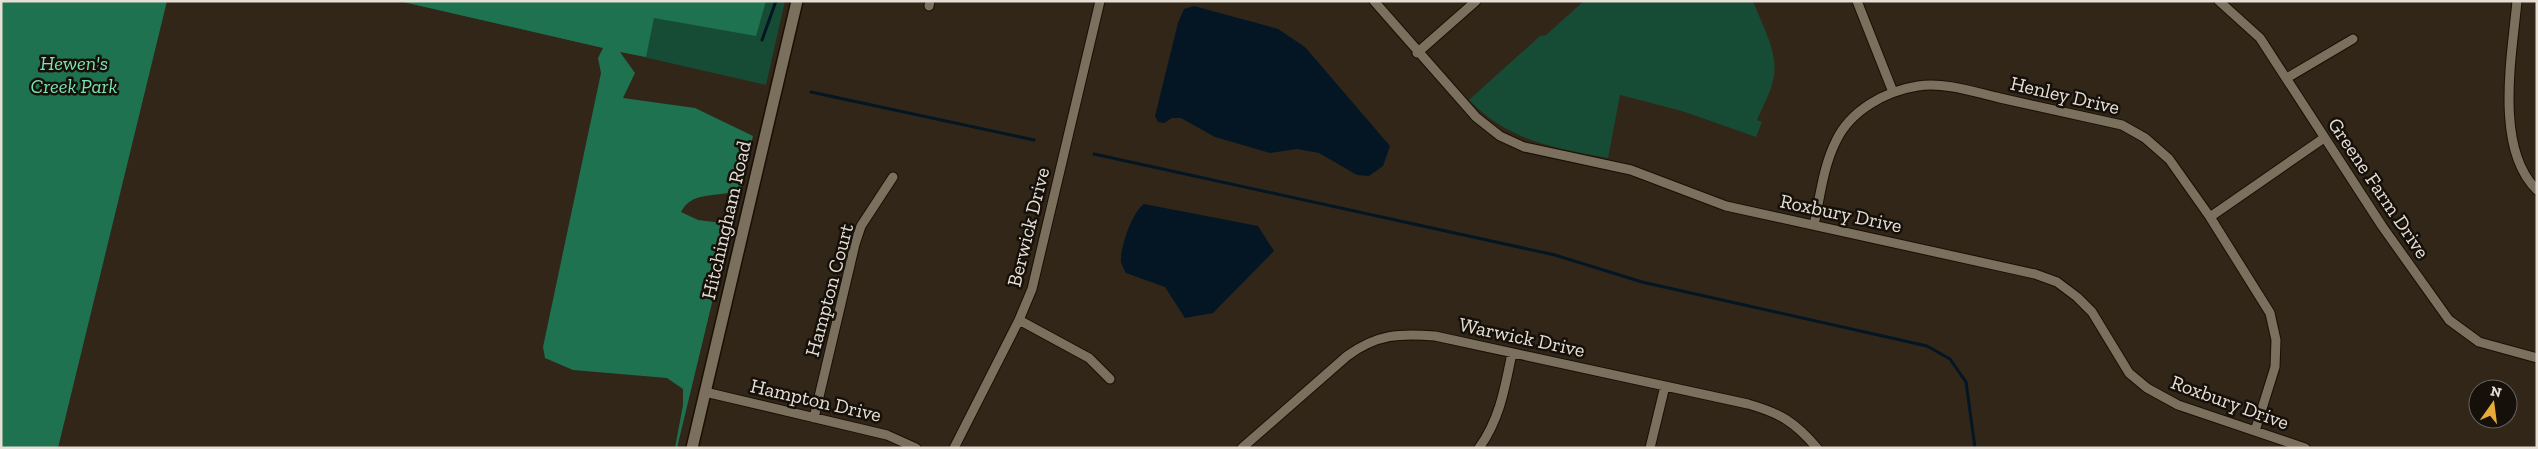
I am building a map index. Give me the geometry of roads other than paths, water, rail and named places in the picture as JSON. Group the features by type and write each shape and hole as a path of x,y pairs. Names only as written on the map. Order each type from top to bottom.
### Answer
{"street":[{"name":"Hitchingham Road","path":"692,448 797,1"},
{"name":"Berwick Drive","path":"954,448 1019,320 1032,289 1100,1"},
{"name":"Roxbury Drive","path":"1374,1 1476,118 1500,136 1524,147 1630,170 1726,206 2035,274 2056,282 2077,297 2092,312 2128,373 2147,388 2178,405 2305,448"},
{"path":"1417,52 1476,1"},
{"path":"1858,1 1893,92"},
{"name":"Greene Farm Drive","path":"2219,1 2260,38 2382,226 2449,320 2479,342 2537,358"},
{"path":"2517,1 2510,92 2511,141 2529,182 2537,190"},
{"path":"2287,78 2353,39"},
{"name":"Henley Drive","path":"1814,225 1828,159 1836,139 1849,121 1879,97 1893,92 1918,86 1948,86 2122,125 2145,138 2168,159 2210,217 2270,313 2276,340 2275,367 2255,431"},
{"path":"2210,217 2324,138"},
{"name":"Hampton Court","path":"814,418 855,244 861,226 893,177"},
{"path":"1019,320 1089,358 1110,379"},
{"name":"Warwick Drive","path":"1242,448 1347,356 1364,344 1387,336 1410,334 1435,336 1769,410 1786,418 1801,430 1817,448"},
{"path":"1479,448 1491,432 1501,406 1512,353"},
{"path":"1650,448 1665,386"},
{"name":"Hampton Drive","path":"705,392 887,435 916,448"}],"water":[{"path":"1194,6 1278,29 1305,47 1390,146 1383,166 1369,176 1357,175 1319,153 1297,149 1270,153 1215,137 1181,118 1172,118 1164,123 1158,122 1155,116 1178,23 1184,9"},
{"path":"1144,204 1258,226 1274,251 1213,313 1185,318 1165,287 1126,273 1121,263 1122,248 1131,222"}],"waterway":[{"path":"762,40 776,1"},
{"path":"811,92 1034,140"},
{"path":"1094,154 1555,255 1642,282 1927,346 1950,359 1966,382 1975,448"}],"park label":[{"name":"Hewen's Creek Park","path":"74,74"}]}
